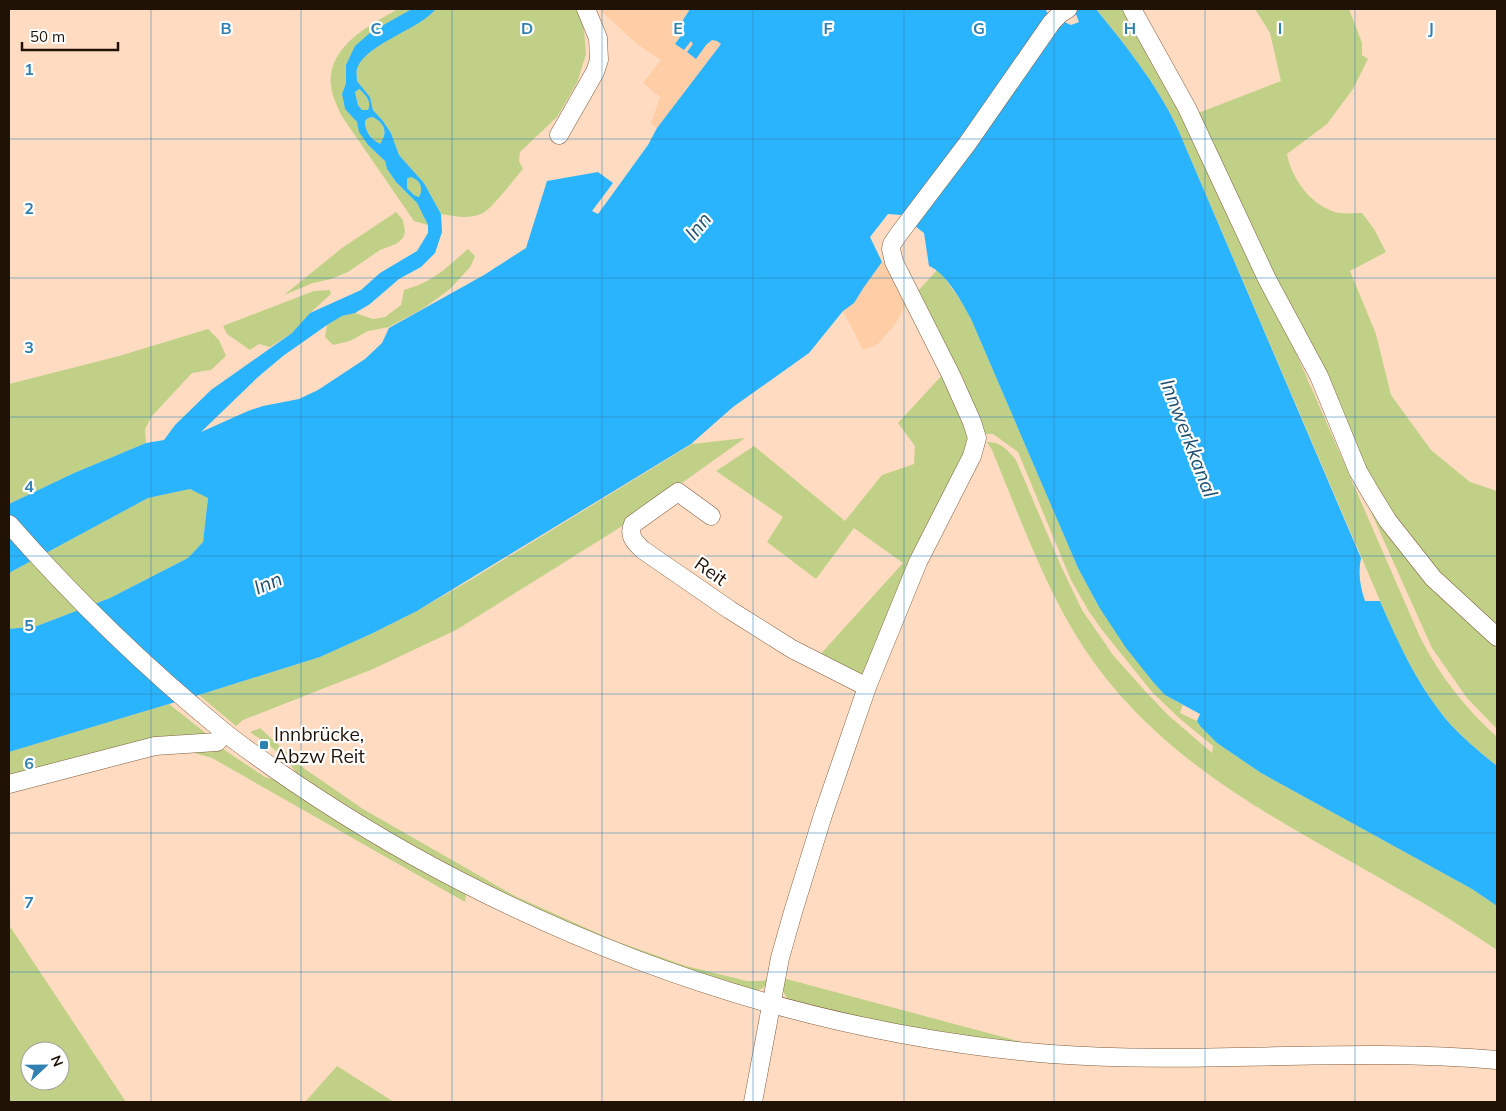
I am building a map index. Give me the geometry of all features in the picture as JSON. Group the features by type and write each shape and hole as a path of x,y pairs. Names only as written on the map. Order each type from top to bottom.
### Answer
{"street":[{"path":"559,135 595,72 599,60 598,38 586,9"},
{"path":"753,1102 780,958 792,912 823,815 867,687 918,562 972,456 977,438 951,375 891,255 892,244 905,224 967,144 1052,22 1060,13 1068,9"},
{"path":"1132,9 1187,108 1267,279 1320,376 1358,471 1394,529 1433,578 1497,637"},
{"name":"Reit","path":"711,516 678,492 633,524 630,529 633,540 643,550 730,610 792,649 867,687"},
{"path":"9,524 60,581 161,678 225,733 315,797 371,833 417,859 508,906 567,933 628,957 771,1005 817,1017 939,1041 1050,1054 1130,1058 1413,1054 1497,1060"},
{"path":"9,784 155,746 217,742 225,733"}],"shaded area":[{"path":"599,9 690,9 678,27 683,33 675,43 691,41 706,45 712,40 721,44 657,128 651,124 660,97 643,83 661,60 637,44"},
{"path":"882,262 893,270 908,301 895,324 878,344 863,350 843,311 854,303"}],"green space":[{"path":"398,9 412,9 400,17 346,65 346,83 342,94 345,109 357,122 360,132 368,145 385,161 387,169 396,182 417,203 428,225 414,221 341,115 331,86 332,72 336,59 343,48 363,30"},
{"path":"436,9 580,9 584,29 586,54 577,83 557,117 520,152 519,161 523,169 492,206 483,213 473,216 462,217 441,214 424,183 399,155 391,133 373,110 370,97 357,81 357,69 370,52 428,17"},
{"path":"1096,9 1126,9 1169,83 1294,334 1297,355 1420,637 1427,651 1454,691 1497,737 1497,766 1451,725 1432,701 1396,638 1177,127 1150,80"},
{"path":"1255,9 1349,9 1362,43 1362,55 1368,59 1353,89 1327,124 1287,154 1293,173 1312,199 1329,210 1339,213 1362,213 1374,229 1386,252 1350,271 1376,334 1391,395 1431,450 1470,482 1497,491 1497,634 1465,606 1385,512 1193,115 1281,81 1270,33"},
{"path":"359,88 366,95 369,104 368,110 362,110 358,105 355,92"},
{"path":"373,117 380,122 384,129 384,136 380,145 371,137 366,128 365,121"},
{"path":"411,176 417,179 420,184 419,197 407,188 407,179"},
{"path":"396,212 403,220 405,232 403,238 396,244 380,250 348,272 284,295 342,248"},
{"path":"468,249 475,256 471,266 450,289 424,308 389,327 368,331 350,341 333,345 325,337 327,325 342,316 355,313 373,319 385,317 401,305 404,290 431,279"},
{"path":"938,269 963,304 971,319 1078,568 1099,607 1165,695 1183,705 1180,713 1197,721 1217,743 1261,773 1472,889 1497,906 1497,950 1428,906 1315,842 1229,789 1151,727 1116,690 1084,648 1057,601 987,442 1000,445 1016,460 1061,566 1082,610 1113,655 1168,715 1212,753 1213,746 1179,718 1152,692 1088,610 1071,580 1018,452 993,434 981,434 915,294"},
{"path":"330,290 331,294 292,333 270,347 259,344 250,350 227,334 223,326 314,291"},
{"path":"208,329 219,340 226,356 211,370 192,373 152,416 145,429 146,443 74,473 9,504 9,384 119,356"},
{"path":"1301,356 1368,492 1497,640 1497,729 1467,698 1432,648"},
{"path":"945,372 972,440 864,673 860,675 817,658 903,563 854,528 816,579 767,542 783,517 716,471 754,446 845,521 882,475 914,464 915,446 898,423"},
{"path":"745,438 616,530 456,630 373,669 243,720 236,726 199,695 320,657 371,634 417,611 472,579 692,444"},
{"path":"190,489 208,497 203,542 188,558 110,598 37,626 9,629 9,573 148,498"},
{"path":"169,704 207,734 9,781 9,752"},
{"path":"260,728 305,769 363,809 515,896 613,940 686,966 747,981 763,981 770,977 769,981 765,987 748,990 593,936 427,857 298,776 283,757 250,732"},
{"path":"206,745 223,749 265,777 281,782 387,850 466,894 465,902 212,758 194,753 138,754"},
{"path":"9,925 126,1102 9,1102"},
{"path":"783,978 1029,1044 938,1034 791,1003 784,992"},
{"path":"337,1066 394,1102 305,1102"}],"water":[{"path":"412,9 436,9 418,24 370,52 357,69 357,81 370,97 373,110 391,133 399,155 424,183 441,214 442,232 435,253 421,267 399,279 370,304 355,313 342,316 283,356 258,377 201,432 248,411 299,399 318,390 365,359 382,343 389,328 484,275 526,248 547,181 598,172 613,183 592,211 598,214 648,145 657,128 721,44 712,40 696,59 687,52 693,44 691,41 684,50 675,44 683,33 678,28 690,9 1045,9 1049,15 1071,25 1079,22 1074,9 1096,9 1150,80 1177,127 1361,558 1360,580 1365,601 1380,601 1402,650 1429,696 1456,731 1497,766 1497,906 1472,889 1261,773 1217,743 1197,721 1200,714 1165,695 1154,683 1126,648 1099,607 1078,568 971,319 947,281 929,266 924,233 901,215 888,214 870,237 882,262 854,303 843,311 809,353 733,407 691,444 417,611 320,657 9,752 9,629 37,626 110,598 188,558 203,542 208,498 190,489 148,498 9,573 9,504 74,473 146,443 164,440 175,425 211,390 292,333 310,313 361,290 380,273 417,251 428,233 428,225 417,203 396,182 387,169 385,161 368,145 359,132 357,122 345,109 342,94 346,83 346,65 355,46 371,32","holes":["359,89 366,95 369,104 368,110 362,110 358,105 355,92","373,117 383,125 384,136 380,144 367,132 365,121","410,177 419,182 421,187 419,197 407,188 407,179"]}],"place":[{"name":"Innbrücke, Abzw Reit","path":"264,745"}],"water label":[{"name":"Inn","path":"698,226"},
{"name":"Innwerkkanal","path":"1189,438"},
{"name":"Inn","path":"268,583"}]}
